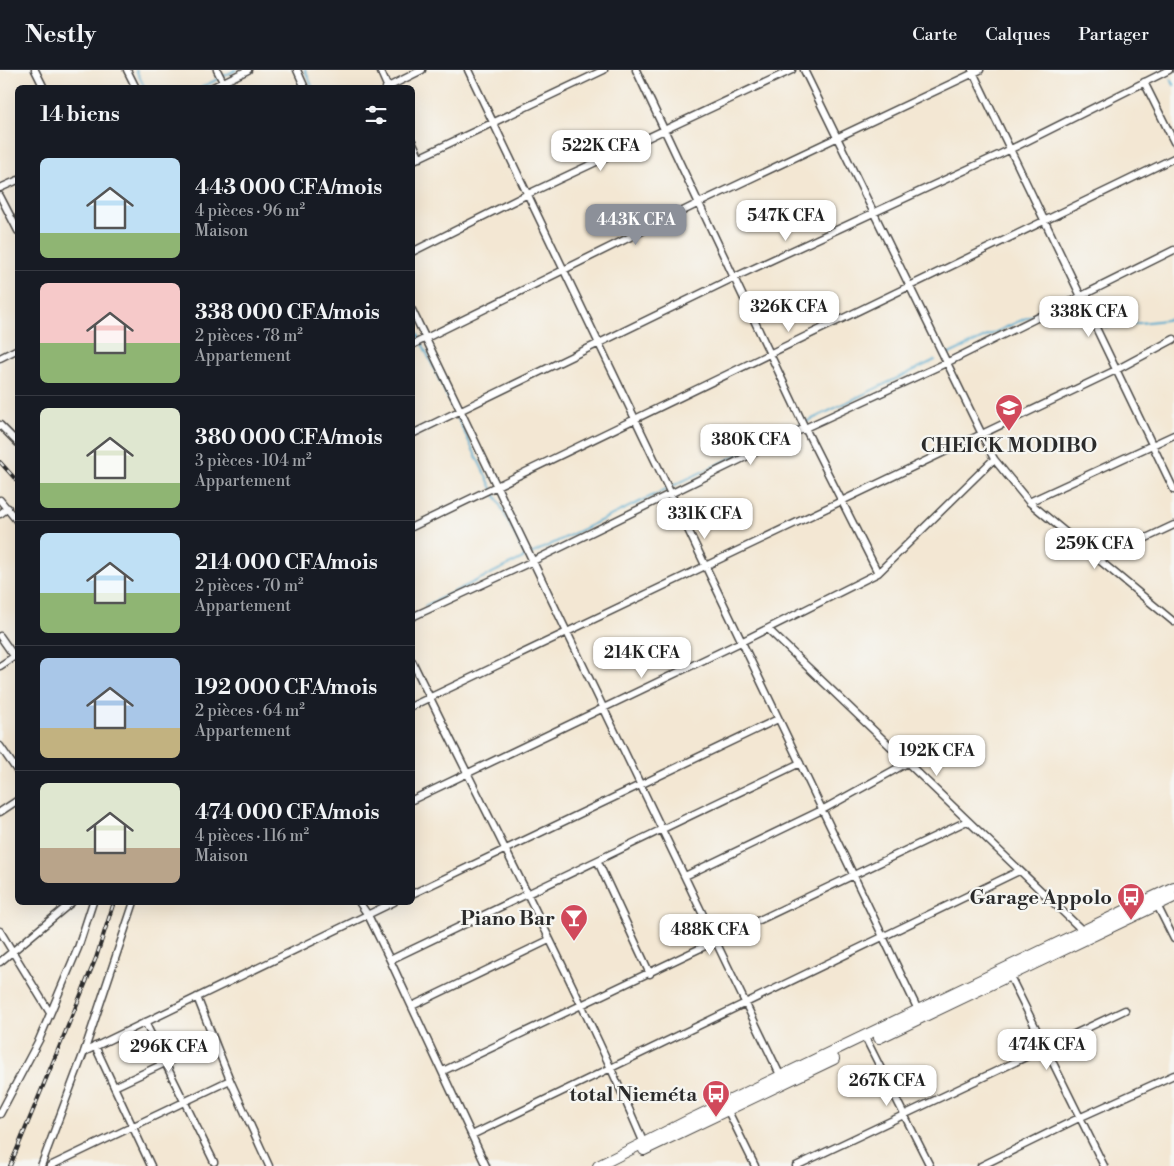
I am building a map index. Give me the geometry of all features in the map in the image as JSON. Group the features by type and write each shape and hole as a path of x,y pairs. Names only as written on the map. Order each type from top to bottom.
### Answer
{"main road":[{"path":"1087,935 1174,887"},
{"path":"598,1166 645,1146 1087,935 1174,897"},
{"path":"612,1166 645,1146"}],"street":[{"path":"35,70 42,85"},
{"path":"127,70 134,85"},
{"path":"217,70 224,85 248,70"},
{"path":"297,70 304,85"},
{"path":"380,70 386,85"},
{"path":"391,85 422,70"},
{"path":"468,70 600,344 669,494 707,567 920,1014"},
{"path":"415,160 604,70"},
{"path":"636,70 805,428 878,573"},
{"path":"415,250 528,194 792,70"},
{"path":"804,70 994,459 1029,502 1174,622"},
{"path":"415,433 735,277 1009,150 1144,82 1159,72 1169,70"},
{"path":"415,344 699,202 975,71 1009,150 1045,220 1080,297 1174,490"},
{"path":"1144,82 1174,142"},
{"path":"415,147 420,158"},
{"path":"415,526 1174,158"},
{"path":"0,188 15,181"},
{"path":"0,196 15,225"},
{"path":"415,616 533,561 805,428 946,363 1174,250"},
{"path":"415,316 717,941 782,1080"},
{"path":"415,705 707,567 1116,370 1174,339"},
{"path":"0,358 15,350"},
{"path":"0,426 15,441"},
{"path":"1029,502 1174,435"},
{"path":"415,799 742,642 878,573 994,459"},
{"path":"0,500 15,518"},
{"path":"0,514 8,508"},
{"path":"1099,560 1174,525"},
{"path":"768,629 1087,935"},
{"path":"0,636 15,654"},
{"path":"0,666 15,656"},
{"path":"415,667 467,774 529,894 645,1146"},
{"path":"415,893 778,719"},
{"path":"0,746 15,768"},
{"path":"390,960 598,862 800,763"},
{"path":"685,876 822,810 907,763"},
{"path":"0,812 15,802"},
{"path":"443,1071 650,974 967,821"},
{"path":"598,862 650,974"},
{"path":"472,1134 1019,871"},
{"path":"0,962 15,952 69,905"},
{"path":"0,1114 39,1040 78,948 91,905"},
{"path":"40,1166 84,1052 133,905"},
{"path":"361,905 390,960 486,1166"},
{"path":"84,1052 388,905"},
{"path":"1157,905 1174,939"},
{"path":"0,932 15,952 50,1013"},
{"path":"412,1006 549,940"},
{"path":"1008,972 1104,1166"},
{"path":"197,997 230,1080 269,1166"},
{"path":"796,1166 902,1114 1125,1010"},
{"path":"146,1022 214,1162"},
{"path":"114,1087 214,1040"},
{"path":"867,1040 902,1114 930,1166"},
{"path":"95,1046 151,1166"},
{"path":"981,1166 1174,1074"},
{"path":"50,1166 230,1080"},
{"path":"726,1107 754,1166"}],"waterway":[{"path":"136,70 144,85"},
{"path":"206,85 236,70"},
{"path":"305,70 312,85"},
{"path":"1171,79 1174,85"},
{"path":"947,355 1073,296"},
{"path":"1076,303 1088,326"},
{"path":"1106,327 1174,319"},
{"path":"415,328 420,338"},
{"path":"422,343 454,411"},
{"path":"531,554 935,360"},
{"path":"456,415 525,556"},
{"path":"425,606 527,556"}],"railway":[{"path":"0,462 15,479"},
{"path":"10,1166 96,958 113,905"}],"place":[{"name":"CHEICK MODIBO","path":"1009,432"},
{"name":"Garage Appolo","path":"1131,921"},
{"name":"Piano Bar","path":"574,942"},
{"name":"total Nieméta","path":"716,1118"}]}
